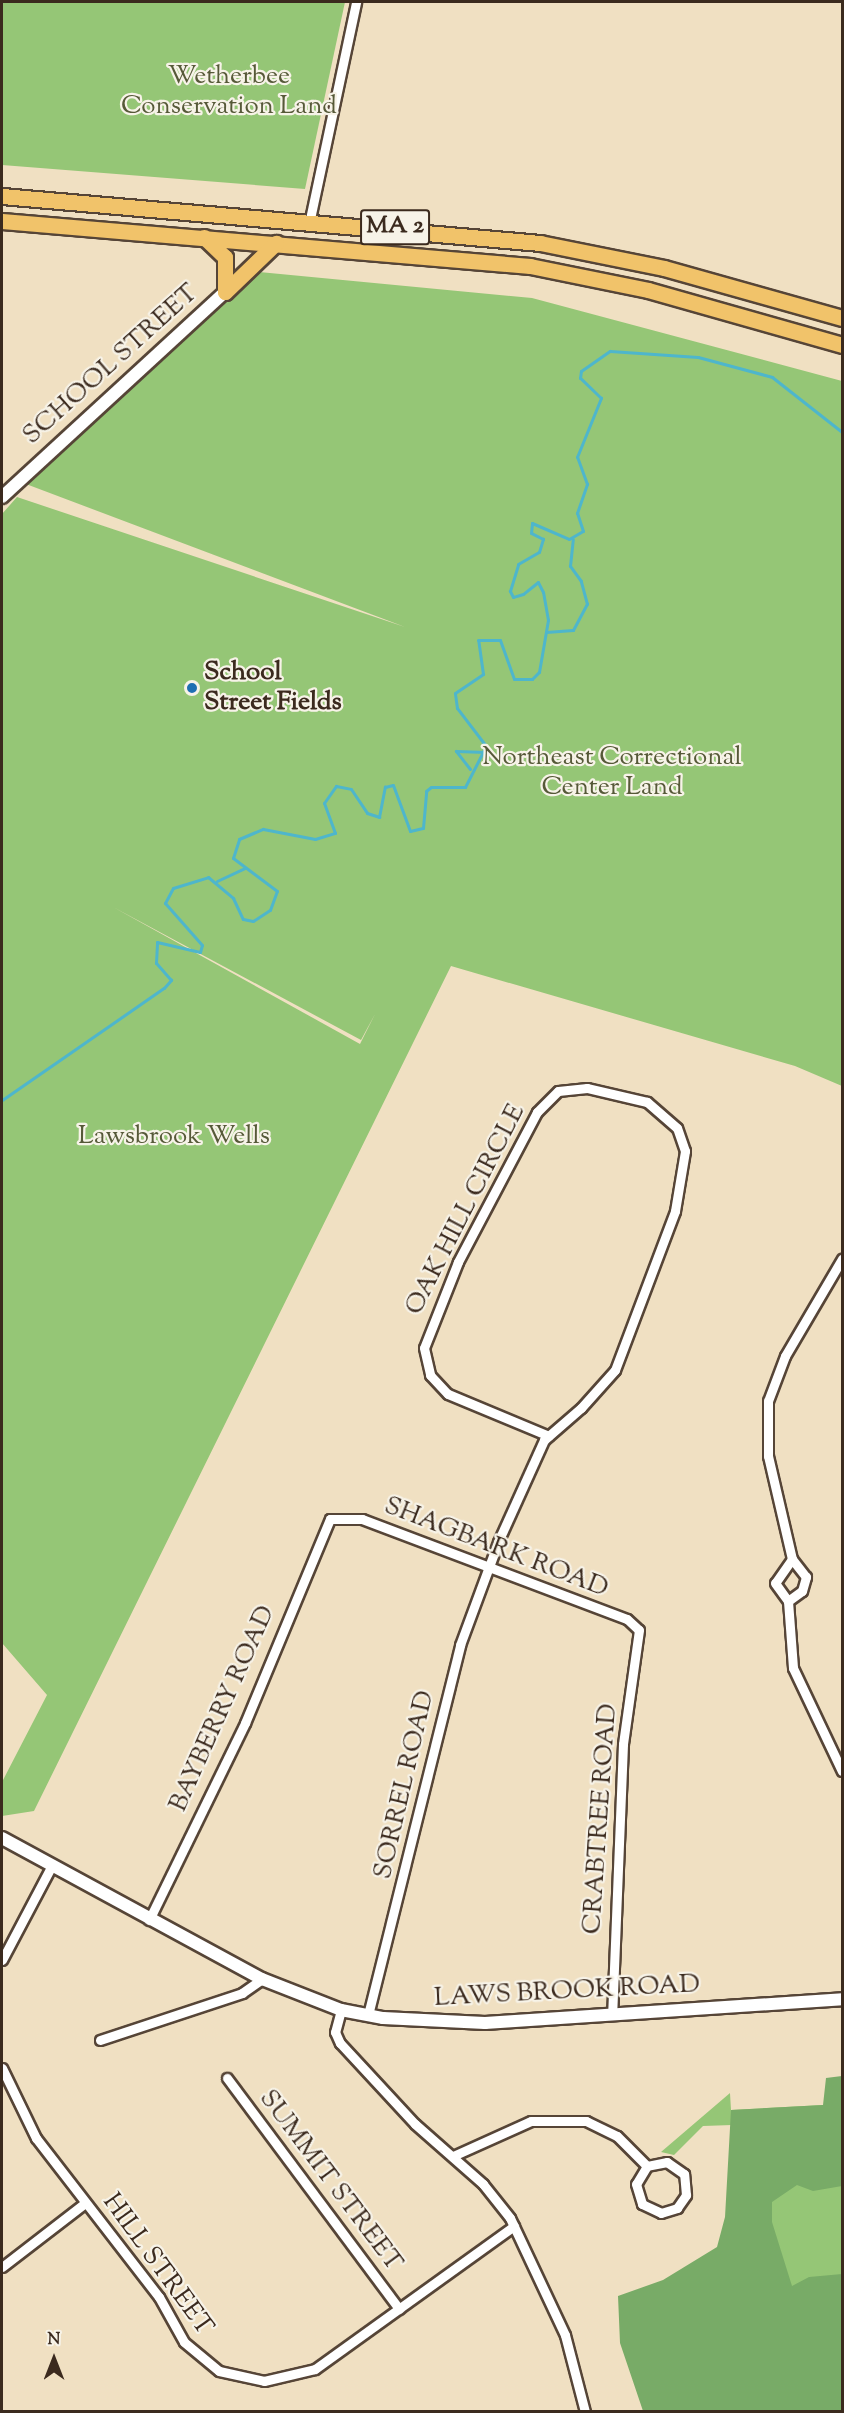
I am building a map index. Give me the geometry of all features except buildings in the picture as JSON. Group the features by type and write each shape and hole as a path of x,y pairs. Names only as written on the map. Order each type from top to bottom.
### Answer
{"highway":[{"name":"MA 2","path":"2,196 310,219 580,250 782,300 843,318"},
{"name":"MA 2","path":"2,221 276,243 563,272 770,323 843,345"},
{"path":"204,237 225,257 225,292"},
{"path":"225,292 276,243"}],"street":[{"path":"310,219 356,2"},
{"name":"SCHOOL STREET","path":"2,497 225,292"},
{"name":"OAK HILL CIRCLE","path":"489,1567 526,1476 549,1436 615,1370 667,1239 685,1151 666,1114 647,1102 587,1088 558,1091 537,1112 458,1262 424,1348 430,1375 448,1394 549,1436"},
{"path":"788,1601 806,1582 792,1559 768,1456 768,1401 785,1356 843,1259"},
{"name":"SHAGBARK ROAD","path":"335,1516 362,1519 627,1619 638,1628"},
{"name":"BAYBERRY ROAD","path":"149,1920 245,1723 316,1548 335,1516"},
{"path":"792,1559 775,1582 788,1601 788,1640 798,1684 843,1772"},
{"name":"SORREL ROAD","path":"368,2015 457,1655 489,1567"},
{"name":"CRABTREE ROAD","path":"612,2013 623,1754 638,1628"},
{"name":"LAWS BROOK ROAD","path":"7,1840 149,1920 262,1979 341,2010 443,2024 843,1999"},
{"path":"2,1960 51,1865"},
{"path":"100,2040 242,1993 262,1979"},
{"path":"341,2010 335,2032 340,2043 498,2199 514,2226 565,2335 585,2412"},
{"name":"HILL STREET","path":"2,2068 26,2123 159,2297 183,2342 219,2371 264,2381 299,2375 336,2358 399,2309 514,2226"},
{"name":"SUMMIT STREET","path":"227,2078 399,2309"},
{"path":"453,2156 525,2123 563,2117 606,2130 647,2166"},
{"path":"667,2162 681,2170 687,2190 677,2208 661,2213 642,2204 636,2184 647,2166 667,2162"},
{"path":"2,2267 85,2203"}],"green space":[{"name":"Wetherbee Conservation Land","path":"2,2 345,2 305,189 2,165"},
{"name":"Northeast Correctional Center Land","path":"248,271 532,298 842,381 842,1086 795,1066 451,966 34,1811 2,1816 2,1782 47,1695 2,1643 2,514 17,497 405,627 18,481 139,379 225,300","holes":["113,907 361,1040 375,1014 360,1044"]},
{"path":"842,2076 842,2186 813,2191 797,2185 772,2202 772,2222 792,2286 809,2277 842,2274 842,2411 643,2411 620,2343 618,2296 663,2280 717,2247 725,2217 731,2110 823,2105 826,2078"},
{"path":"730,2093 731,2110 842,2104 842,2411 750,2411 732,2125 703,2126 674,2155 661,2152"}],"waterway":[{"path":"2,1100 164,988 171,980 156,963 157,942 200,952 202,945 165,903 173,888 208,877 233,898 243,919 253,921 270,910 277,891 233,858 239,839 263,829 315,839 335,833 324,803 336,786 351,789 367,813 379,817 385,787 393,785 410,831 423,828 426,791 431,787 465,787 486,746 457,708 455,693 483,674 478,640 500,640 514,679 532,679 539,672 548,620 543,592 538,582 523,594 513,597 510,591 518,564 539,552 543,539 531,533 532,523 569,539 583,531 577,513 587,484 577,457 601,398 580,378 581,371 610,351 698,357 772,377 842,432"},
{"path":"546,632 573,630 587,604 581,581 570,566 573,539"},
{"path":"470,769 456,751 486,752"},
{"path":"217,881 245,868"}],"place":[{"name":"School Street Fields","path":"192,688"}],"park label":[{"name":"Lawsbrook Wells","path":"174,1137"}]}
